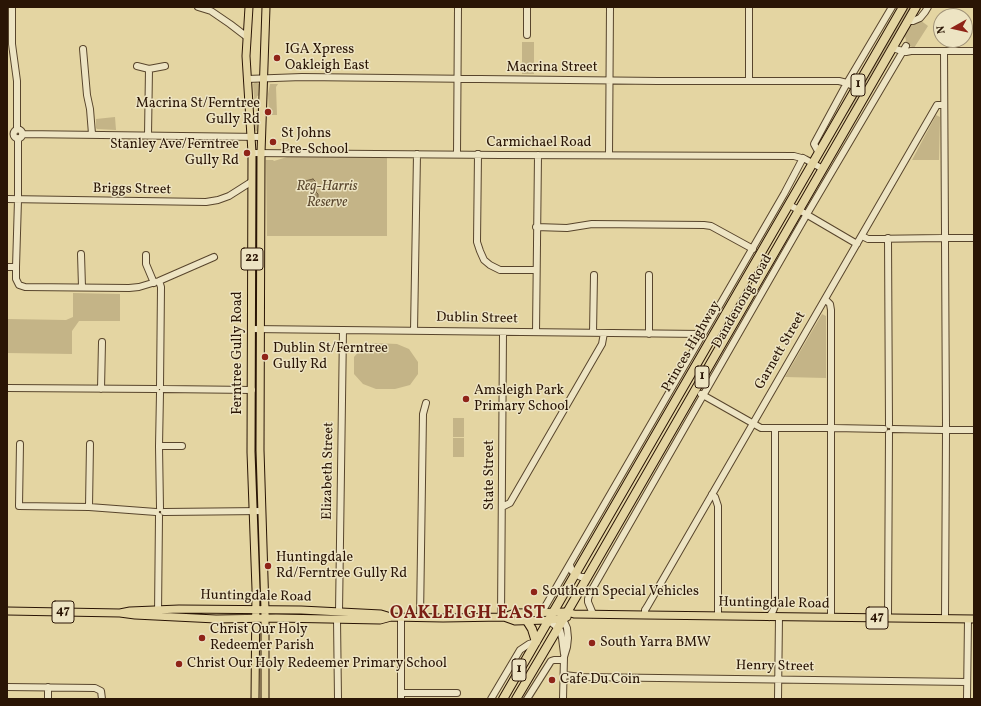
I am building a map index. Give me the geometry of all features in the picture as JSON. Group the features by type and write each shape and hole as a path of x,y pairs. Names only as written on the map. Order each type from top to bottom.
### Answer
{"highway":[{"name":"Princes Highway","path":"503,699 903,7"},
{"name":"Princes Highway","path":"516,699 558,628 568,615 588,577 695,390 916,7"},
{"path":"527,621 532,629 536,642"}],"main road":[{"name":"Ferntree Gully Road","path":"249,7 246,37 252,153 251,452 256,589 255,699"},
{"name":"Ferntree Gully Road","path":"265,699 266,610 260,450 260,328 261,137 266,7"},
{"name":"Huntingdale Road","path":"158,613 302,610 380,620 391,617 502,617 515,613 542,612 553,612 568,615"},
{"name":"Huntingdale Road","path":"7,611 120,613 130,611 216,618 256,619 338,615"},
{"name":"Huntingdale Road","path":"502,617 515,621 548,620 568,615 593,614 971,619"}],"street":[{"path":"12,7 12,44 17,81 16,134 18,200 16,279 19,285 25,287 140,287 156,282 214,257"},
{"path":"198,7 211,12 230,24 246,37"},
{"path":"458,7 458,154"},
{"path":"527,7 527,35"},
{"path":"608,155 610,7"},
{"path":"749,7 749,81"},
{"path":"819,153 814,144 847,83 892,7"},
{"path":"908,21 914,21 920,18 928,7"},
{"path":"900,35 904,49"},
{"path":"892,48 904,49 908,52 974,51"},
{"path":"82,49 86,95 90,109 92,134"},
{"name":"Dandenong Road","path":"593,614 588,602 590,592 807,214 904,49"},
{"path":"944,51 946,430 945,619"},
{"path":"137,66 149,69 165,66"},
{"path":"148,135 149,69"},
{"name":"Macrina Street","path":"247,79 302,77 458,80 839,81 856,88"},
{"name":"Garnett Street","path":"645,615 645,610 937,105 944,105"},
{"path":"16,134 261,137"},
{"name":"Carmichael Road","path":"252,153 794,156 802,158 823,169"},
{"path":"414,331 417,154"},
{"path":"478,154 477,242 484,260 500,270 536,270"},
{"path":"536,332 538,155"},
{"name":"Dandenong Road","path":"542,612 702,334 753,249 784,194 802,158"},
{"name":"Briggs Street","path":"7,199 206,202 229,196 252,182"},
{"path":"789,205 857,244"},
{"path":"536,227 567,228 592,224 704,225 711,226 753,249"},
{"path":"862,236 868,238 974,238"},
{"path":"888,238 888,618"},
{"path":"82,254 82,287"},
{"path":"146,255 146,264 156,282 161,287 158,613"},
{"path":"7,267 16,267"},
{"path":"593,333 594,275"},
{"path":"649,275 649,334"},
{"path":"825,299 830,304 831,310 831,618"},
{"name":"Dublin Street","path":"252,329 702,334"},
{"name":"Elizabeth Street","path":"338,699 343,330"},
{"name":"State Street","path":"502,617 503,332"},
{"path":"502,506 510,504 602,344 604,333"},
{"path":"101,389 102,342"},
{"path":"7,388 252,390"},
{"path":"695,390 761,428 974,430"},
{"path":"420,618 423,414 426,403"},
{"path":"655,416 663,422"},
{"path":"769,617 775,606 774,428"},
{"path":"20,444 19,506 89,507 160,512 262,511"},
{"path":"89,507 90,444"},
{"path":"159,446 182,446"},
{"path":"712,494 715,497 718,506 718,616"},
{"path":"570,565 575,574 581,577 588,577"},
{"path":"564,659 568,638 568,615"},
{"path":"401,617 401,696 457,693"},
{"path":"778,699 779,617"},
{"path":"967,699 971,619"},
{"path":"548,620 558,628 562,638 564,659 563,699"},
{"path":"491,699 520,650 529,644 536,642"},
{"path":"527,699 552,661 564,659"},
{"path":"533,670 536,685"},
{"name":"Henry Street","path":"564,676 967,682"},
{"path":"7,687 95,688 101,691 102,699"},
{"path":"48,687 48,699"}],"green space":[{"path":"907,7 911,7 850,110 843,118"},
{"path":"920,20 928,26 914,48 908,45 906,41 906,31 911,25"},
{"path":"522,42 534,42 534,74 522,74"},
{"path":"256,82 259,84 260,95 257,96 255,107 253,84"},
{"path":"270,84 278,84 276,87 277,115 269,115 268,94"},
{"path":"258,103 257,131 254,132 253,116 256,114"},
{"path":"936,115 940,117 939,160 912,160"},
{"path":"115,117 116,130 96,128 96,119"},
{"name":"Reg-Harris Reserve","path":"300,153 387,154 387,236 267,236 266,160 274,161"},
{"path":"73,293 120,294 120,321 79,321 72,331 72,354 7,353 7,319 66,320 73,317"},
{"path":"822,314 826,316 826,378 785,377"},
{"path":"374,343 397,344 409,349 418,362 418,374 410,385 395,389 376,389 363,384 354,374 354,357 363,347"},
{"path":"453,418 464,418 464,437 453,437"},
{"path":"453,438 464,438 464,457 453,457"}],"shaded area":[{"path":"313,179 316,182 316,192 318,194 317,199 313,196 313,186 308,189 304,185 305,181"}],"place":[{"name":"IGA Xpress Oakleigh East","path":"277,58"},
{"name":"Macrina St/Ferntree Gully Rd","path":"268,112"},
{"name":"St Johns Pre-School","path":"273,142"},
{"name":"Stanley Ave/Ferntree Gully Rd","path":"247,153"},
{"name":"Dublin St/Ferntree Gully Rd","path":"265,357"},
{"name":"Amsleigh Park Primary School","path":"466,399"},
{"name":"Huntingdale Rd/Ferntree Gully Rd","path":"268,566"},
{"name":"Southern Special Vehicles","path":"534,592"},
{"name":"Christ Our Holy Redeemer Parish","path":"202,638"},
{"name":"South Yarra BMW","path":"592,643"},
{"name":"Christ Our Holy Redeemer Primary School","path":"179,664"},
{"name":"Cafe Du Coin","path":"552,680"}],"district":[{"name":"OAKLEIGH EAST","path":"468,615"}]}
